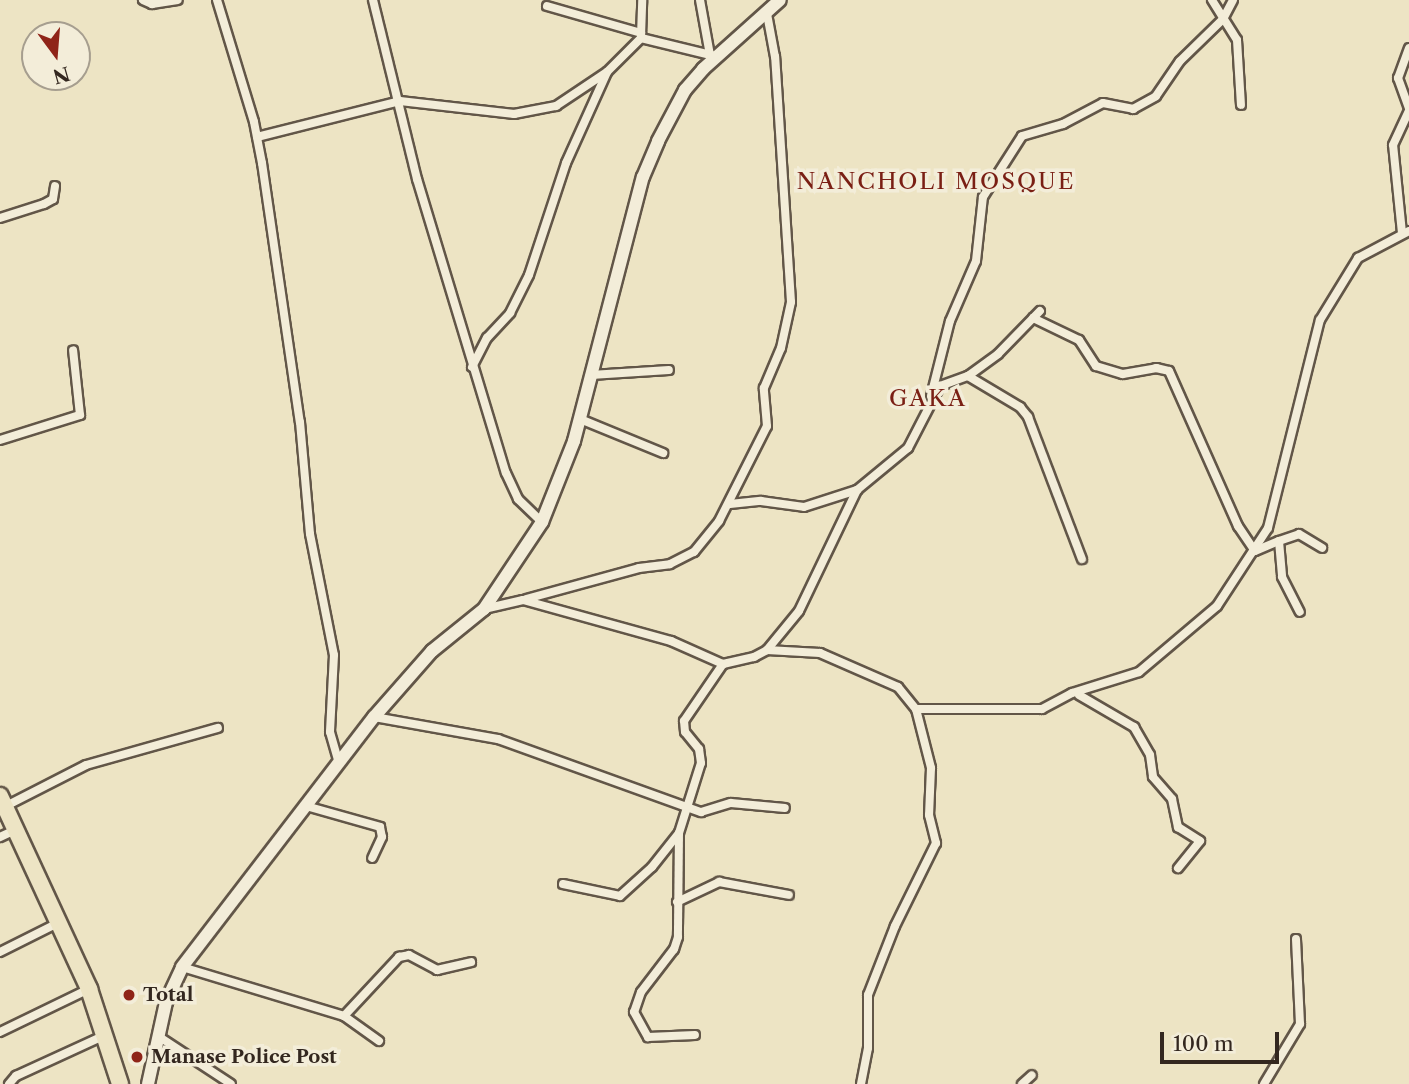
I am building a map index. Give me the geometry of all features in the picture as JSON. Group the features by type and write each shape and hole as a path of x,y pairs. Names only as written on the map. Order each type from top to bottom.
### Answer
{"highway":[{"path":"2,802 89,989 107,1034 120,1084"}],"street":[{"path":"143,0 152,4 178,0"},
{"path":"217,0 257,137 300,422 310,534 334,655 330,732 339,763"},
{"path":"373,0 417,178 506,473 518,499 542,522"},
{"path":"257,137 400,101 531,112 568,100 607,72 641,36 642,0"},
{"path":"700,0 713,56"},
{"path":"148,1084 166,1002 182,967 374,717 432,651 484,609 542,522 580,419 643,177 685,90 713,56 767,14 780,0"},
{"path":"1212,0 1237,40 1241,105"},
{"path":"730,504 761,501 804,507 857,490 908,448 924,425 950,321 976,261 983,197 1022,136 1063,124 1103,103 1136,108 1163,90 1181,61 1223,19 1233,0"},
{"path":"547,6 713,56"},
{"path":"484,609 683,560 707,539 730,504 767,426 764,388 781,348 790,302 776,69 767,14"},
{"path":"916,709 1023,712 1079,695 1087,688 1139,671 1223,600 1268,528 1320,320 1358,258 1406,232 1393,145 1409,109 1398,78 1409,48"},
{"path":"472,367 487,338 510,313 529,275 566,163 607,72"},
{"path":"0,218 53,199 55,187"},
{"path":"932,399 946,382 968,376 1040,311"},
{"path":"1033,318 1079,340 1093,363 1102,369 1123,373 1156,368 1169,371 1238,526 1255,551"},
{"path":"0,440 80,415 73,350"},
{"path":"591,374 669,370"},
{"path":"968,376 1020,407 1028,417 1082,559"},
{"path":"580,419 663,453"},
{"path":"767,650 806,599 857,490"},
{"path":"1255,551 1299,534 1322,548"},
{"path":"1279,541 1282,577 1300,612"},
{"path":"523,600 671,641 723,664"},
{"path":"695,1035 648,1037 634,1012 641,992 674,949 679,833 689,807 701,755 683,726 723,664 767,650 806,650 841,660 898,687 916,709 931,768 929,815 936,843 898,918 868,995 868,1048 861,1084"},
{"path":"1079,695 1134,727 1150,755 1153,777 1172,799 1178,827 1200,841 1178,868"},
{"path":"374,717 498,739 701,812 731,803 785,808"},
{"path":"2,802 86,765 218,728"},
{"path":"306,806 380,827 382,837 372,858"},
{"path":"0,837 15,830"},
{"path":"563,884 620,896 679,833"},
{"path":"677,902 719,882 789,895"},
{"path":"0,952 60,922"},
{"path":"1264,1084 1300,1024 1296,939"},
{"path":"344,1016 399,957 409,955 437,970 471,962"},
{"path":"182,967 344,1016 379,1041"},
{"path":"0,1032 89,989"},
{"path":"9,1084 16,1076 107,1034"},
{"path":"158,1036 231,1084"},
{"path":"1021,1084 1032,1075"}],"place":[{"name":"Total","path":"129,995"},
{"name":"Manase Police Post","path":"137,1057"}],"district":[{"name":"NANCHOLI MOSQUE","path":"936,181"},
{"name":"GAKA","path":"928,398"}]}
